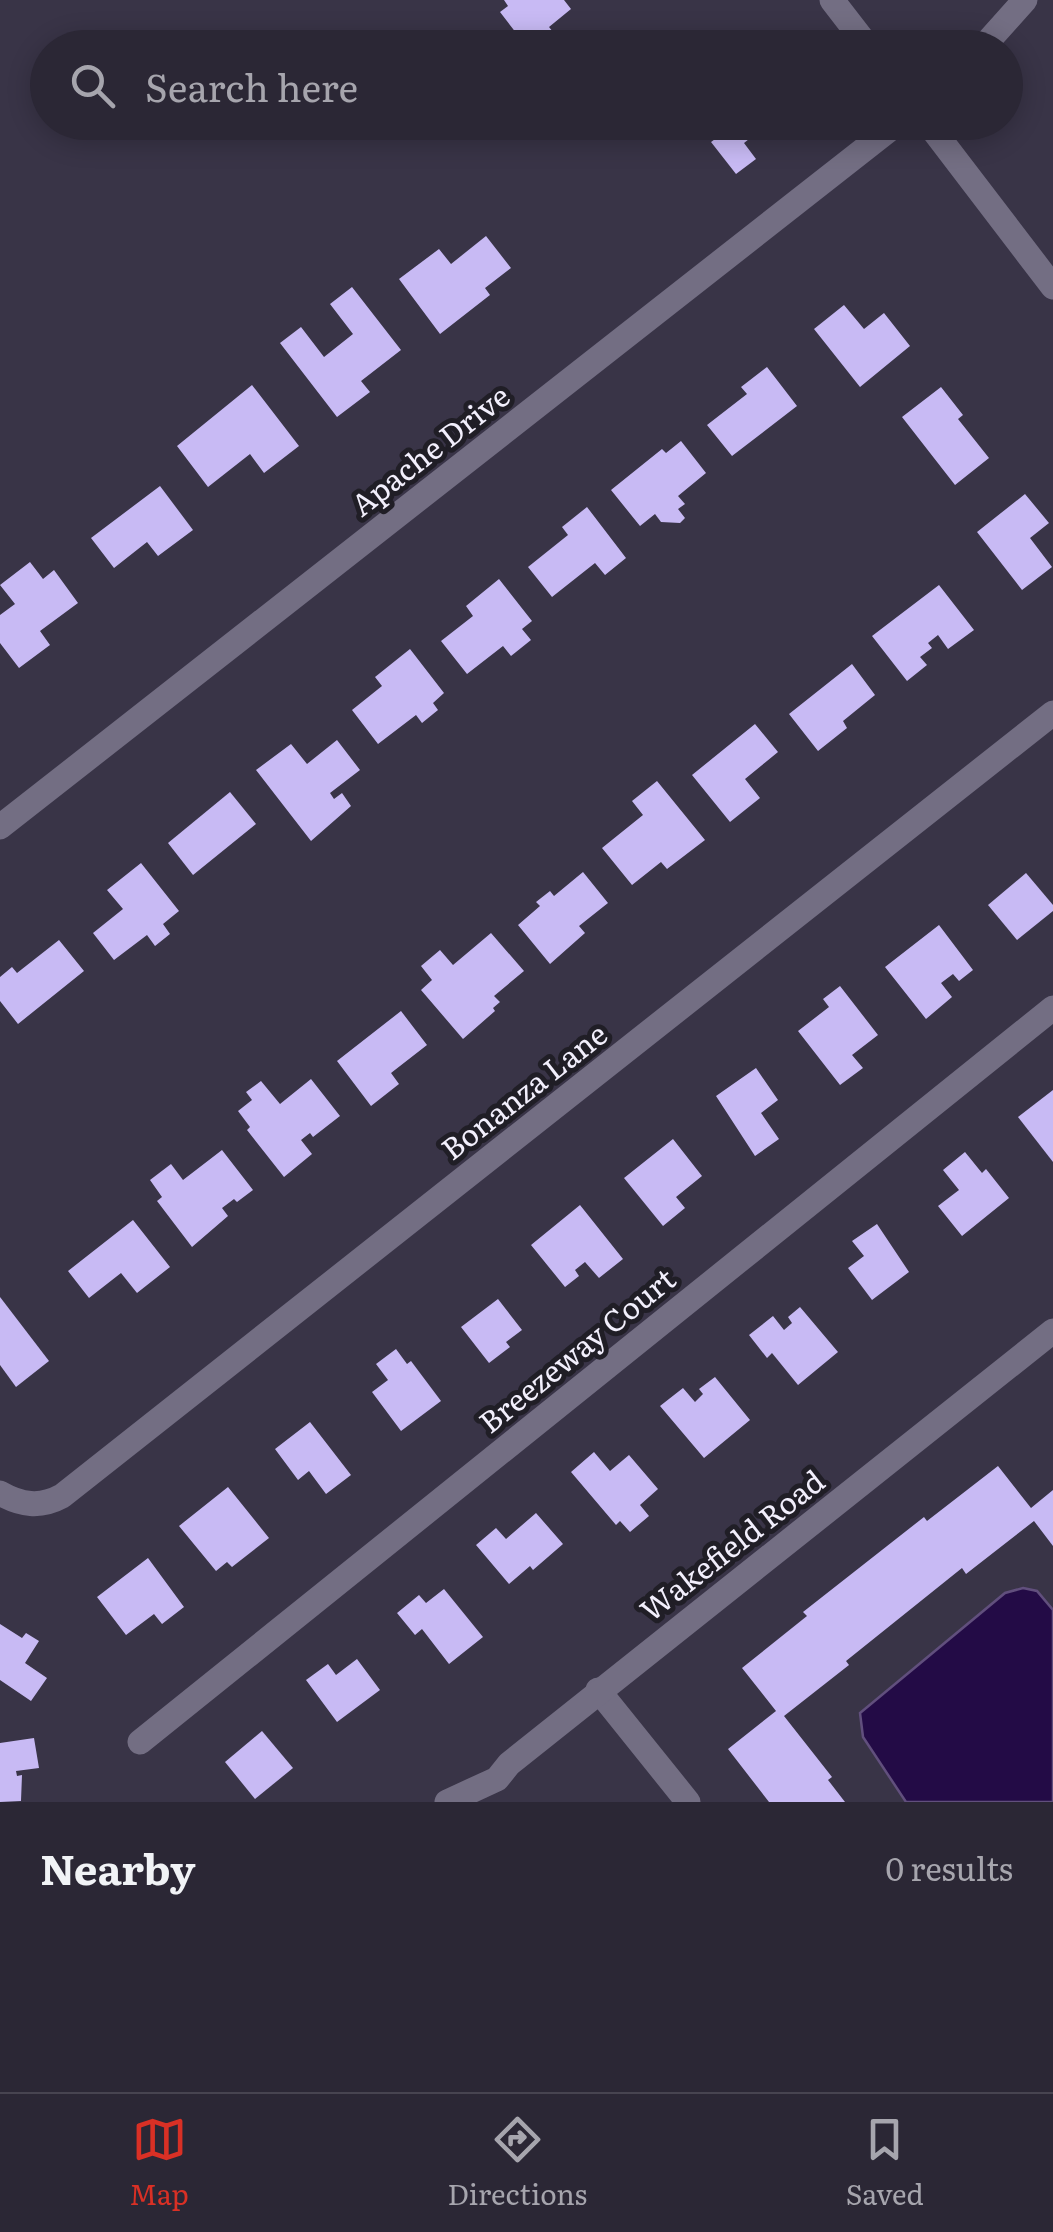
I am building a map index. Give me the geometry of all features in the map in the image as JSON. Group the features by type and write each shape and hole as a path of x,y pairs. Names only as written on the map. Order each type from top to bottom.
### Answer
{"street":[{"path":"832,0 854,30"},
{"path":"998,30 1026,0"},
{"name":"Apache Drive","path":"0,828 876,140"},
{"path":"941,140 1053,288"},
{"name":"Bonanza Lane","path":"0,1493 27,1504 46,1503 69,1490 1053,713"},
{"name":"Breezeway Court","path":"140,1742 1053,1008"},
{"name":"Wakefield Road","path":"447,1802 493,1790 509,1764 598,1690 1053,1330"},
{"path":"598,1690 688,1802"}],"shaded area":[{"path":"1023,1588 1037,1591 1053,1610 1053,1802 906,1802 863,1737 860,1713 1005,1593"}],"building":[{"path":"504,0 564,0 571,9 549,27 551,30 514,30 500,12 508,6"},
{"path":"748,140 744,143 756,159 736,174 711,142"},
{"path":"486,236 511,268 485,288 490,295 440,334 399,279 439,249 451,264"},
{"path":"352,287 401,350 361,381 370,392 337,417 280,343 301,327 324,357 353,334 330,304"},
{"path":"844,305 864,329 884,313 910,346 860,387 814,329"},
{"path":"767,367 797,406 732,456 707,425 747,394 741,387"},
{"path":"252,385 299,446 264,473 250,454 208,487 177,446"},
{"path":"941,387 963,415 958,419 989,458 955,485 902,417"},
{"path":"681,441 706,473 678,496 685,504 678,509 685,518 680,523 661,522 655,514 640,526 611,490 662,449 666,453"},
{"path":"160,486 193,530 158,556 147,542 114,568 91,538"},
{"path":"1025,494 1049,523 1030,538 1052,567 1022,590 977,532"},
{"path":"587,507 626,558 605,575 595,563 552,597 528,567 568,535 562,527"},
{"path":"30,562 43,579 54,570 78,603 40,631 50,645 19,668 0,643 0,615 15,604 0,585"},
{"path":"499,579 532,621 522,629 531,640 511,656 503,646 467,674 441,641 473,616 466,606"},
{"path":"939,585 974,630 948,649 938,635 928,643 932,648 920,657 927,665 907,681 872,636"},
{"path":"410,649 444,693 433,703 438,710 422,723 416,715 378,744 352,710 382,686 375,677"},
{"path":"852,664 875,695 843,721 847,728 818,751 789,714"},
{"path":"755,724 778,752 745,779 760,798 730,822 692,775"},
{"path":"337,740 360,770 330,793 334,799 342,793 351,806 311,841 256,770 291,744 307,764"},
{"path":"657,781 705,840 667,869 661,862 632,885 602,848 643,815 632,801"},
{"path":"230,792 256,824 193,875 168,843"},
{"path":"141,863 179,911 163,924 170,934 155,946 147,935 114,960 93,933 123,909 107,890"},
{"path":"583,872 608,903 579,926 585,933 550,964 518,925 540,906 536,902 550,891 554,896"},
{"path":"1026,873 1053,905 1053,911 1017,940 988,905"},
{"path":"939,925 973,970 959,981 953,974 941,983 952,997 926,1019 885,967"},
{"path":"491,933 524,971 494,996 500,1002 493,1008 495,1011 463,1039 421,990 432,980 421,966 440,950 453,965"},
{"path":"59,940 84,971 18,1024 0,1001 0,977 12,967 17,973"},
{"path":"840,986 878,1035 852,1055 863,1068 840,1085 798,1031 829,1007 823,999"},
{"path":"401,1011 427,1045 391,1073 399,1084 371,1106 337,1061"},
{"path":"756,1068 778,1100 761,1113 779,1139 755,1156 716,1096"},
{"path":"311,1079 340,1116 313,1137 310,1133 301,1140 312,1154 284,1177 247,1130 250,1127 238,1111 252,1100 246,1092 261,1081 280,1104"},
{"path":"1053,1090 1053,1162 1018,1117"},
{"path":"673,1139 702,1176 676,1197 685,1208 663,1226 624,1178"},
{"path":"222,1150 253,1190 222,1208 228,1216 192,1247 157,1201 162,1197 150,1180 171,1164 183,1180"},
{"path":"965,1152 982,1173 986,1169 1009,1198 962,1236 938,1206 959,1190 943,1170"},
{"path":"580,1205 623,1259 599,1278 585,1262 575,1270 579,1276 565,1287 531,1245"},
{"path":"133,1220 170,1267 137,1293 121,1273 89,1298 68,1271"},
{"path":"877,1224 909,1272 872,1300 848,1268 864,1256 852,1241"},
{"path":"0,1297 49,1361 16,1387 0,1365"},
{"path":"498,1299 522,1330 506,1342 510,1347 489,1363 461,1327"},
{"path":"800,1307 838,1352 798,1385 772,1353 767,1358 749,1335 773,1316 784,1330 792,1323 788,1317"},
{"path":"396,1349 407,1364 411,1361 441,1401 401,1431 372,1392 388,1380 376,1364"},
{"path":"715,1377 750,1420 704,1458 660,1406 683,1388 695,1402 703,1394 699,1389"},
{"path":"310,1422 351,1475 326,1494 309,1471 298,1480 275,1449"},
{"path":"594,1452 610,1471 629,1455 658,1489 640,1505 649,1516 630,1532 620,1521 616,1525 571,1472"},
{"path":"998,1466 1031,1508 1053,1490 1053,1546 1034,1521 966,1574 962,1568 784,1716 832,1777 828,1780 845,1802 769,1802 728,1749 776,1711 742,1668 807,1616 803,1612 924,1517 927,1521"},
{"path":"228,1487 269,1538 232,1567 227,1562 216,1571 179,1526"},
{"path":"536,1513 563,1544 533,1570 530,1566 509,1584 476,1545 496,1528 506,1539"},
{"path":"148,1558 184,1607 162,1624 154,1614 126,1635 97,1597"},
{"path":"444,1589 483,1637 449,1664 422,1629 415,1635 397,1613 419,1595 426,1603"},
{"path":"0,1624 22,1638 26,1633 39,1641 25,1663 47,1678 31,1701 0,1680"},
{"path":"357,1659 380,1690 337,1722 306,1680 328,1664 336,1675"},
{"path":"262,1731 293,1768 255,1799 225,1762"},
{"path":"34,1738 39,1768 16,1771 17,1776 22,1775 21,1801 0,1802 0,1743"}]}
